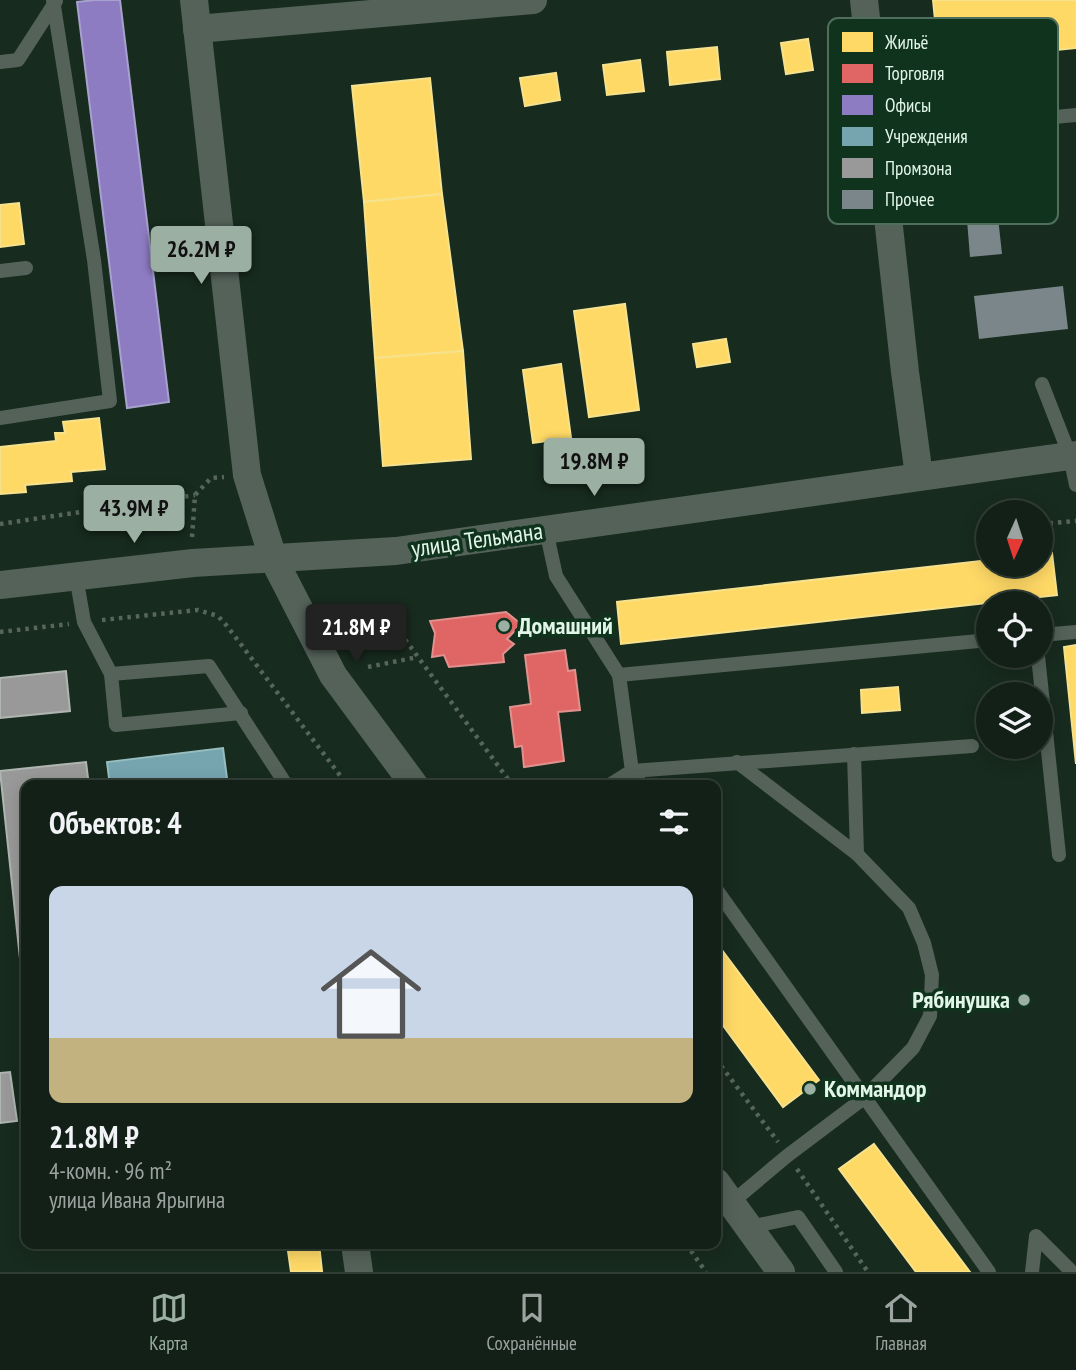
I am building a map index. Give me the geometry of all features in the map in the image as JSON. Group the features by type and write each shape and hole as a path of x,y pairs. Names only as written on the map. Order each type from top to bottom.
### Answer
{"street":[{"path":"194,0 247,475 273,558 333,675 411,780"},
{"path":"197,29 533,0"},
{"path":"864,0 866,18"},
{"path":"889,224 919,476"},
{"name":"улица Тельмана","path":"0,585 193,563 396,551 1073,455"},
{"path":"723,1192 781,1272"},
{"path":"356,1249 359,1272"}],"lane":[{"path":"0,62 18,60 54,1"},
{"path":"0,418 110,401 94,260 54,1"},
{"path":"1058,117 1076,115"},
{"path":"0,271 26,268"},
{"path":"1042,384 1073,455 1076,485"},
{"path":"546,530 556,576 619,675 632,771 638,780"},
{"path":"76,576 84,622 111,674 116,725 241,713"},
{"path":"1053,634 1076,632"},
{"path":"619,675 976,641"},
{"path":"111,674 209,666 283,780"},
{"path":"1039,668 1059,855"},
{"path":"618,780 632,771 972,746"},
{"path":"854,754 856,853"},
{"path":"723,1192 788,1156 864,1098 914,1048 929,1016 932,975 924,943 909,908 856,853 737,762"},
{"path":"721,897 989,1272"},
{"path":"749,1227 798,1217 836,1272"},
{"path":"1032,1272 1036,1236 1072,1272"}],"path":[{"path":"0,524 195,495 211,478 232,476"},
{"path":"192,541 195,495"},
{"path":"1054,523 1076,521"},
{"path":"390,619 509,780"},
{"path":"368,667 418,657"},
{"path":"690,1249 706,1272"}],"building: Жильё":[{"path":"933,0 1076,0 1076,48 1058,50 1058,18 935,18"},
{"path":"808,39 813,70 786,74 781,43"},
{"path":"717,47 720,79 670,85 667,52"},
{"path":"640,60 644,91 607,95 603,65"},
{"path":"556,73 560,100 525,106 520,78"},
{"path":"430,78 442,194 364,202 352,86"},
{"path":"442,194 463,351 375,358 364,202"},
{"path":"19,203 24,244 0,247 0,205"},
{"path":"625,304 639,410 589,417 574,311"},
{"path":"726,339 730,362 697,367 693,344"},
{"path":"463,351 471,459 383,466 375,358"},
{"path":"561,364 571,438 533,443 523,370"},
{"path":"99,418 105,469 71,472 72,481 25,485 26,492 0,494 0,447 56,441 55,433 65,433 63,422"},
{"path":"976,561 976,578 1054,578 1054,570 1057,595 1053,595 1053,591 976,591 976,604 621,644 617,602"},
{"path":"1076,645 1076,764 1064,647"},
{"path":"898,687 900,710 862,713 861,690"},
{"path":"721,949 819,1080 783,1107 721,1023"},
{"path":"874,1144 970,1272 916,1272 839,1169"},
{"path":"288,1249 320,1249 322,1271 291,1272"}],"building: Торговля":[{"path":"506,612 521,624 507,639 514,644 503,654 504,662 449,667 444,655 432,657 435,633 430,621"},
{"path":"565,650 568,671 575,670 580,710 558,712 564,761 524,767 522,746 515,747 510,707 531,704 525,655"}],"building: Офисы":[{"path":"120,0 169,402 127,408 77,2"}],"building: Учреждения":[{"path":"223,748 227,780 109,780 107,762"}],"building: Промзона":[{"path":"66,671 70,711 0,718 0,678"},
{"path":"86,762 88,780 21,780 21,968 0,771"},
{"path":"10,1072 17,1121 0,1123 0,1073"}],"building: Прочее":[{"path":"967,224 999,224 1002,254 970,257"},
{"path":"1063,286 1068,329 979,339 974,296"}],"place":[{"name":"Домашний","path":"504,626"},
{"name":"Рябинушка","path":"1024,1000"},
{"name":"Коммандор","path":"810,1089"}]}
